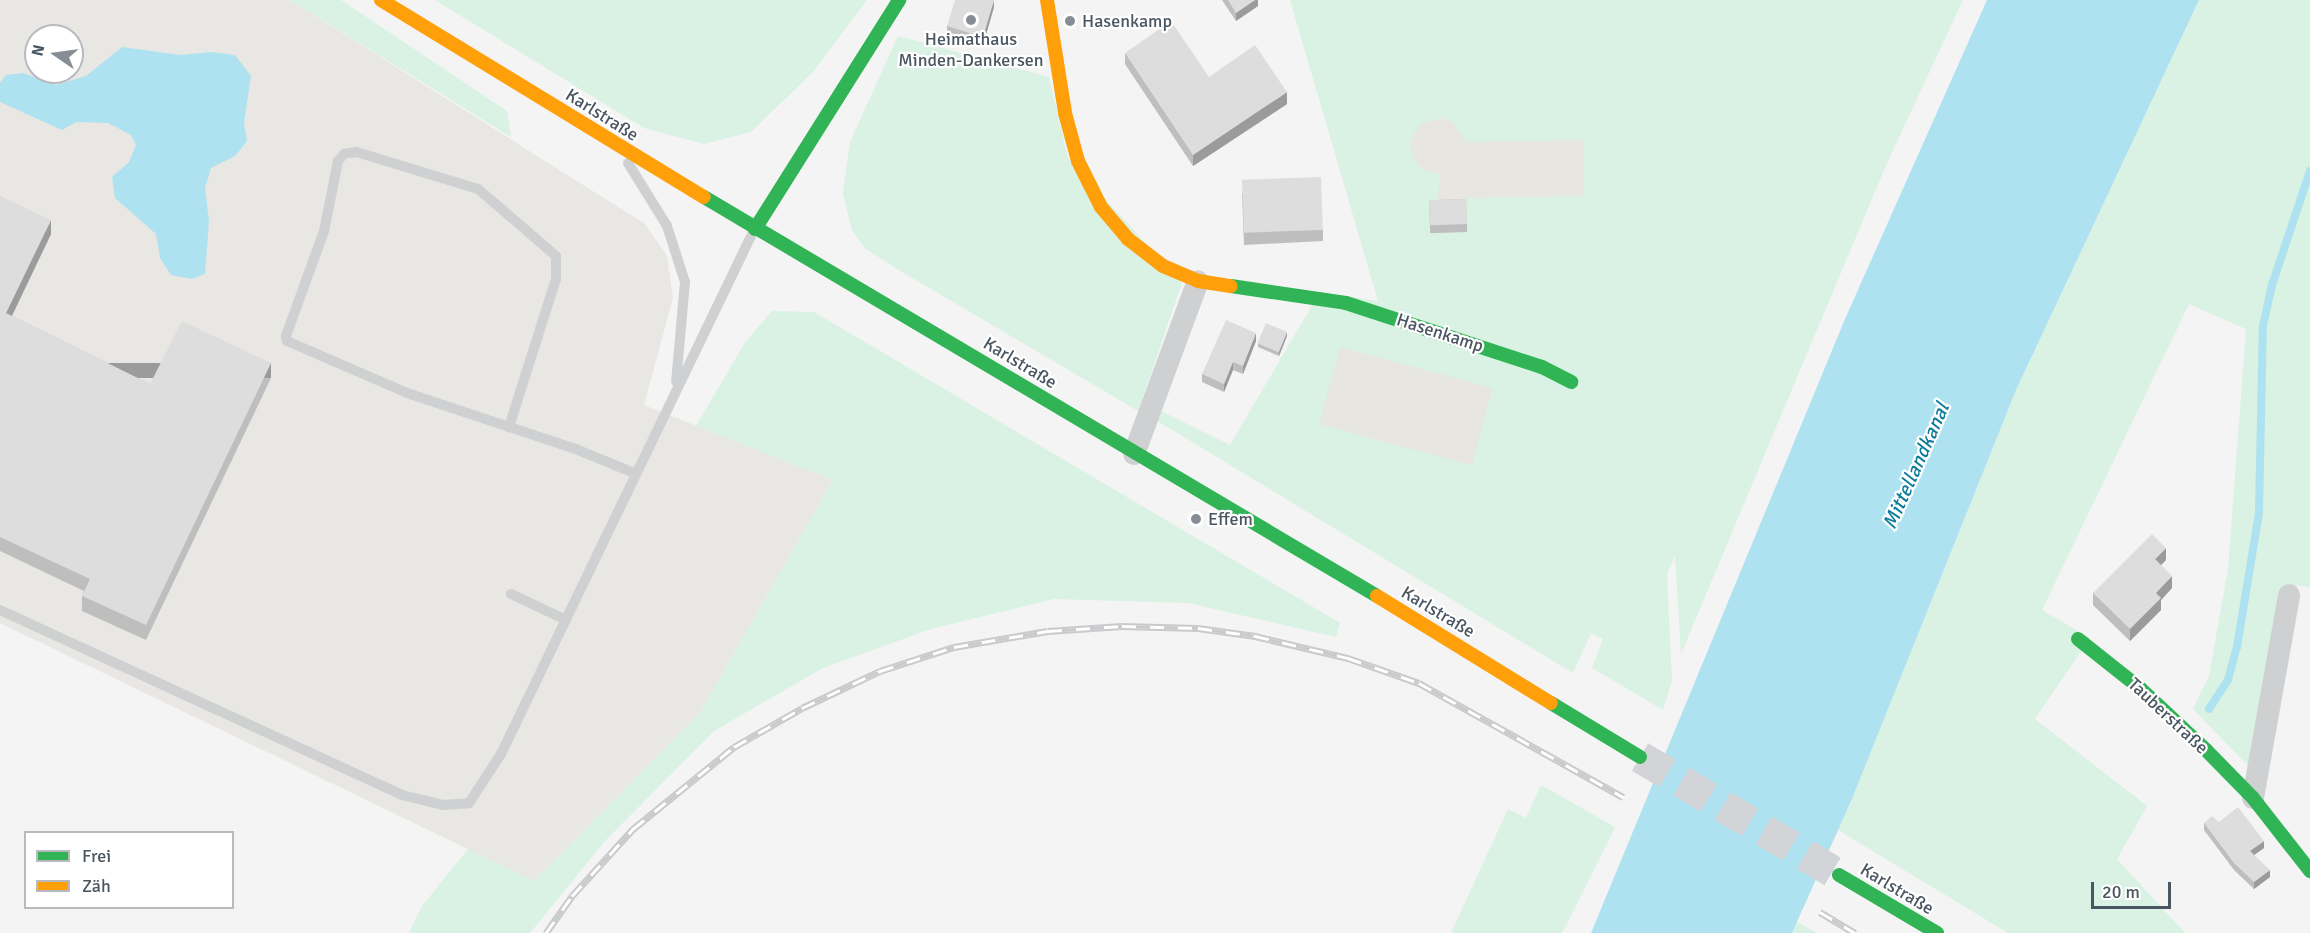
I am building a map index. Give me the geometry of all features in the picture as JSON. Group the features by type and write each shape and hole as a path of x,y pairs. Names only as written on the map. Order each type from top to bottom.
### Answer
{"street":[{"name":"Karlstraße","path":"381,0 755,229 1640,757"},
{"path":"755,229 899,0"},
{"name":"Hasenkamp","path":"1047,0 1065,113 1078,161 1101,207 1128,239 1163,266 1198,281 1346,303 1542,367 1571,382"},
{"path":"1134,454 1198,281"},
{"path":"2253,798 2289,595"},
{"name":"Tauberstraße","path":"2078,639 2141,689 2253,798 2310,871"},
{"name":"Karlstraße","path":"1839,875 1937,933"}],"lane":[{"path":"617,145 667,226 685,282 675,390"},
{"path":"509,427 556,279 556,256 478,189 356,152 344,154 338,161 324,231 285,336 287,341 374,381 634,473"},
{"path":"0,610 402,795 443,805 469,803 501,754 634,473 755,229"},
{"path":"511,594 566,620"}],"shaded area":[{"path":"0,0 290,0 645,224 667,256 673,298 644,405 833,480 700,713 534,881 0,623"}],"green space":[{"path":"290,0 341,0 507,111 511,137"},
{"path":"435,0 867,0 813,72 751,132 704,144 644,128"},
{"path":"1290,0 1963,0 1887,163 1681,654 1675,556 1667,574 1672,681 1663,710 1592,668 1603,639 1591,633 1573,673 1154,419 1157,409 1230,445 1320,292 1378,301"},
{"path":"2199,0 2310,0 2310,587 2287,584 2253,771 2193,709 2209,676 2228,569 2246,329 2189,304 2042,610 2090,638 2035,719 2147,806 2117,859 2185,933 2008,933 1838,830 2016,390"},
{"path":"898,36 1049,77 1068,158 1182,283 1138,411 897,269 866,249 852,231 843,193 850,142"},
{"path":"772,311 814,312 1340,623 1336,637 1188,603 1054,599 931,629 823,668 714,731 605,841 530,933 409,933 422,906 468,849 534,881 700,713 833,480 696,426 744,344"},
{"path":"1541,785 1615,827 1562,933 1451,933 1508,809 1526,818"},
{"path":"1797,922 1817,933 1792,933"}],"sand":[{"path":"1440,118 1452,121 1467,142 1583,140 1584,196 1466,198 1466,207 1437,208 1440,173 1428,172 1418,165 1411,154 1410,142 1419,125"},
{"path":"1340,347 1493,388 1472,465 1319,424"}],"water":[{"name":"Mittellandkanal","path":"1987,0 2199,0 2016,390 1851,801 1792,933 1591,933 1845,319"},
{"path":"122,47 180,55 211,52 235,55 251,76 244,123 247,141 235,156 211,168 205,188 209,221 205,274 192,279 171,275 160,258 156,234 115,198 112,177 129,162 136,145 131,135 108,123 76,122 62,130 0,102 0,83 6,75 24,73 24,84 56,85 84,84 86,76"}],"building":[{"name":"Heimathaus Minden-Dankersen","path":"955,0 994,0 983,37 947,26"},
{"path":"1228,0 1255,0 1236,13"},
{"path":"1171,21 1209,77 1255,45 1287,92 1193,155 1125,53"},
{"path":"1321,177 1323,230 1244,233 1242,180"},
{"path":"0,196 51,220 6,313 150,384 182,321 271,363 146,625 82,596 90,579 0,537"},
{"path":"1466,199 1467,224 1430,225 1429,200"},
{"path":"1226,320 1256,333 1243,366 1233,362 1224,384 1202,374"},
{"path":"1266,323 1287,332 1279,352 1257,343"},
{"path":"2152,534 2166,548 2155,559 2172,576 2156,593 2161,598 2130,629 2093,593"},
{"path":"2238,807 2264,841 2250,851 2270,870 2254,882 2234,863 2204,823 2212,816 2219,822"}],"waterway":[{"path":"2209,709 2228,680 2237,647 2259,512 2263,326 2272,285 2310,171"}],"tunnel":[{"path":"1640,757 1839,875"}],"railway":[{"path":"546,933 572,896 633,829 734,747 802,708 880,671 954,647 1048,631 1122,626 1198,628 1255,636 1348,658 1419,683 1623,797"},
{"path":"1820,912 1855,933"}],"traffic: fast":[{"path":"755,229 899,0"},
{"path":"704,197 1377,596"},
{"path":"1231,286 1346,303 1542,367 1571,382"},
{"path":"2078,639 2141,689 2206,750 2253,798 2310,871"},
{"path":"1551,703 1640,757"},
{"path":"1839,875 1937,933"}],"traffic: slow":[{"path":"381,0 704,197"},
{"path":"1047,0 1065,113 1078,161 1101,207 1128,239 1163,266 1198,281 1231,286"},
{"path":"1377,596 1551,703"}],"place":[{"name":"Heimathaus Minden-Dankersen","path":"971,20"},
{"name":"Hasenkamp","path":"1070,21"},
{"name":"Effem","path":"1196,519"}]}
